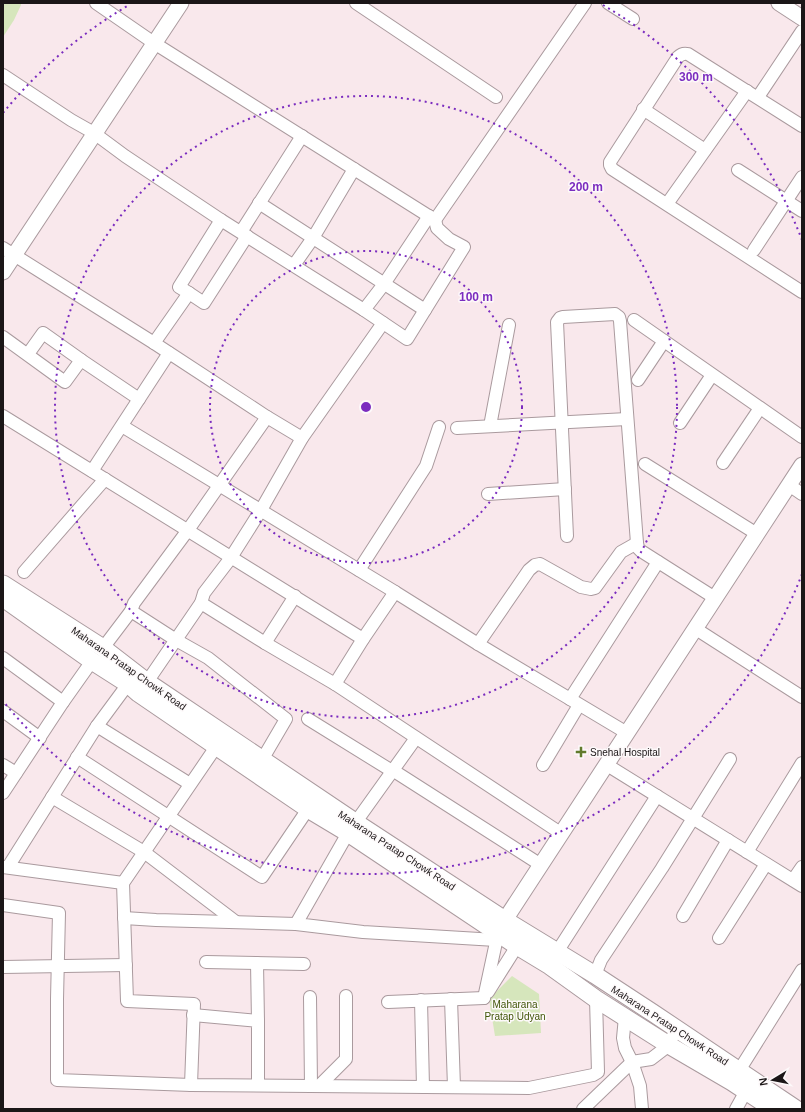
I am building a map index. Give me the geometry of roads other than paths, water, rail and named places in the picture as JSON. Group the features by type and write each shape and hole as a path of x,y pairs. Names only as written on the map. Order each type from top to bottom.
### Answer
{"main road":[{"name":"Maharana Pratap Chowk Road","path":"3,584 103,648 308,809 351,828"},
{"name":"Maharana Pratap Chowk Road","path":"3,598 92,661 128,684 138,693 220,740 262,760 351,828 500,931 517,946 562,974 596,999 667,1044 796,1109"},
{"name":"Maharana Pratap Chowk Road","path":"500,931 557,952 678,1029 773,1109"}],"street":[{"path":"3,75 70,120 94,133 125,156 222,220 407,339 464,247 449,239 437,228 432,218 154,43 96,3"},
{"path":"3,272 9,251 94,133 181,3"},
{"path":"356,3 496,97"},
{"path":"364,310 432,218 585,3"},
{"path":"608,3 633,19"},
{"path":"779,3 802,18"},
{"path":"667,204 705,150 802,31"},
{"path":"802,126 685,53 678,57 611,158 610,162 612,169 802,292"},
{"path":"643,109 705,150"},
{"path":"222,220 179,287 204,303 260,203 302,136"},
{"path":"294,265 313,238 354,169"},
{"path":"738,170 802,211"},
{"path":"754,250 802,176"},
{"path":"260,203 425,310"},
{"path":"9,251 302,438"},
{"path":"154,343 189,293"},
{"path":"568,536 557,322 563,317 617,315 620,321 636,543 641,551 715,598"},
{"path":"634,320 802,437"},
{"path":"148,682 202,603 204,593 230,559 230,556 261,510 302,438 384,323"},
{"path":"490,426 509,325"},
{"path":"28,354 43,333 139,399"},
{"path":"3,337 65,382 81,360"},
{"path":"638,380 664,341"},
{"path":"92,471 169,353"},
{"path":"680,423 712,375"},
{"path":"723,463 760,408"},
{"path":"3,416 363,639"},
{"path":"103,648 130,611 134,603 220,486 267,417"},
{"path":"457,428 627,419"},
{"path":"122,426 478,644 627,733"},
{"path":"359,570 426,466 438,427"},
{"path":"645,464 757,534"},
{"path":"484,998 500,931 541,865 802,465"},
{"path":"24,572 105,479"},
{"path":"789,485 802,494"},
{"path":"488,494 565,488"},
{"path":"478,644 529,570 535,565 540,564 581,587 590,590 595,588 621,552 636,543"},
{"path":"543,765 574,702 658,562"},
{"path":"335,684 395,592"},
{"path":"265,643 295,596"},
{"path":"202,603 265,643 335,684 562,834"},
{"path":"130,611 208,658 286,719 262,760"},
{"path":"696,629 802,697"},
{"path":"3,658 63,702"},
{"path":"3,794 63,702 92,661"},
{"path":"123,883 5,867 97,726 128,684"},
{"path":"3,711 40,738"},
{"path":"308,719 394,771 541,865"},
{"path":"97,726 190,784"},
{"path":"296,924 351,828 416,738"},
{"path":"191,1085 194,1004 127,1001 123,883 220,740"},
{"path":"77,757 262,877 308,809"},
{"path":"595,975 601,960 662,868 730,759"},
{"path":"747,852 802,763"},
{"path":"3,765 16,773"},
{"path":"607,765 797,883 802,866"},
{"path":"557,952 657,796"},
{"path":"52,797 144,852 236,922"},
{"path":"683,916 728,840"},
{"path":"718,938 766,864"},
{"path":"3,905 58,913 57,1080 191,1085 529,1088 594,1075 598,1072 596,999"},
{"path":"124,918 296,924 363,932 500,931"},
{"path":"484,998 517,946"},
{"path":"206,962 304,964"},
{"path":"257,963 258,1085"},
{"path":"3,967 126,966"},
{"path":"736,1109 739,1081 802,970"},
{"path":"315,1086 346,1059 346,996"},
{"path":"310,997 315,1086"},
{"path":"388,1002 484,998"},
{"path":"451,999 454,1087"},
{"path":"421,1000 423,1087"},
{"path":"193,1016 258,1021"},
{"path":"625,1017 622,1038 640,1086 642,1109"},
{"path":"583,1109 632,1062 651,1059 664,1049 678,1029"},
{"path":"796,1109 802,1099"}],"place":[{"name":"Snehal Hospital","path":"581,752"}],"park label":[{"name":"Maharana Pratap Udyan","path":"515,1010"}]}
